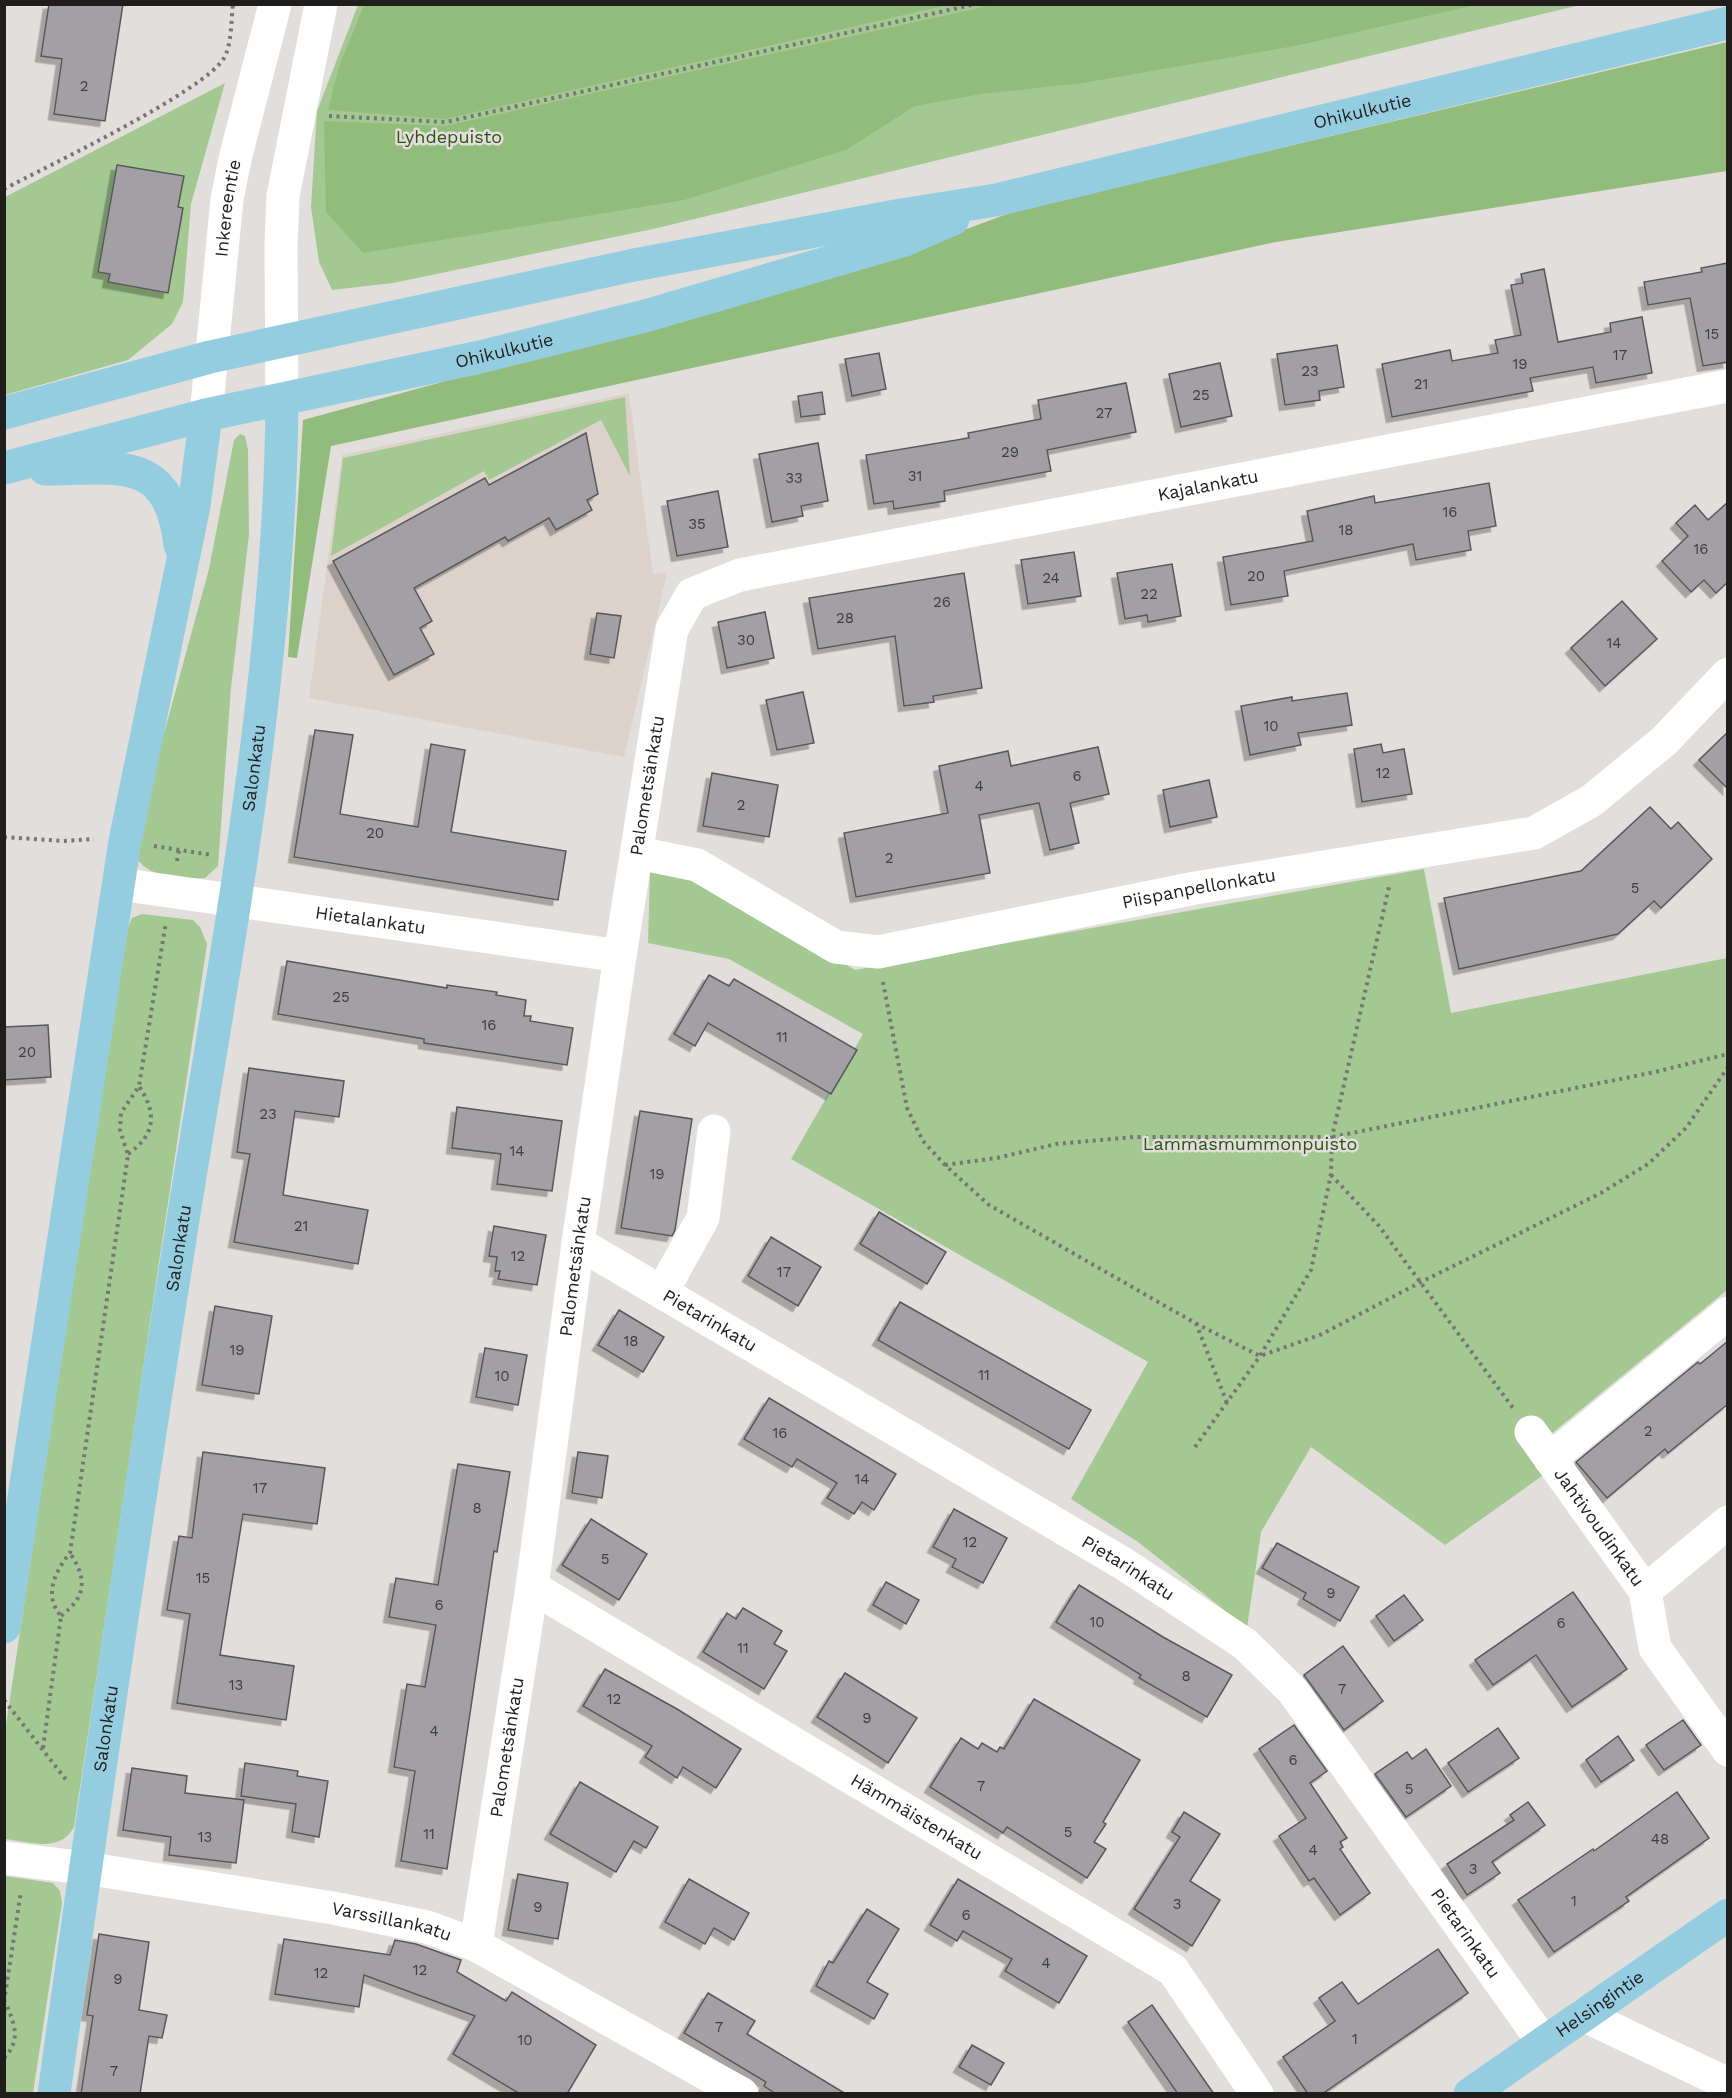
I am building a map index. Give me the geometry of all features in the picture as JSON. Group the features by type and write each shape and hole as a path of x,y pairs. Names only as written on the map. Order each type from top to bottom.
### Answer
{"main road":[{"name":"Ohikulkutie","path":"4,413 210,357 634,265 901,215 996,200 1728,23"},
{"name":"Ohikulkutie","path":"4,469 206,415 480,357 730,292 905,240 996,200"},
{"name":"Salonkatu","path":"54,2094 85,1868 241,860 276,565 280,509 282,400"},
{"path":"4,1627 125,842 182,566 199,473 206,415"},
{"path":"4,469 115,469 143,474 159,484 170,500 177,520 182,566"},
{"name":"Helsingintie","path":"1470,2094 1728,1915"}],"street":[{"name":"Inkereentie","path":"206,415 227,199 236,154 275,4"},
{"path":"282,400 280,245 283,196 321,4"},
{"name":"Kajalankatu","path":"693,594 741,575 1728,386"},
{"name":"Palometsänkatu","path":"476,1945 532,1587 578,1243 620,956 672,629 693,594"},
{"name":"Piispanpellonkatu","path":"638,853 697,865 836,947 878,952 1195,888 1396,857 1534,832 1591,801 1664,741 1728,674"},
{"name":"Hietalankatu","path":"119,884 620,956"},
{"path":"662,1292 703,1218 714,1131"},
{"name":"Pietarinkatu","path":"578,1243 1131,1553 1245,1644 1293,1691 1543,2042"},
{"path":"1550,1459 1728,1313"},
{"name":"Jahtivoudinkatu","path":"1531,1432 1646,1591 1655,1648 1728,1750"},
{"path":"1646,1591 1728,1522"},
{"name":"Hämmäistenkatu","path":"532,1587 1173,1970 1257,2094"},
{"name":"Varssillankatu","path":"15,1859 333,1908 427,1927 476,1945 742,2094"},
{"path":"1583,2015 1713,2084"}],"path":[{"path":"4,189 163,104 211,75 225,57 233,4"},
{"path":"322,116 446,122 976,4"},
{"path":"4,837 63,841 103,838 241,860"},
{"path":"61,1616 55,1609 52,1587 61,1563 70,1553 128,1155 120,1130 121,1113 139,1086 179,850"},
{"path":"1195,1447 1260,1356 1311,1270 1331,1174 1332,1137 1396,857"},
{"path":"878,952 907,1108 923,1141 945,1165 989,1205 1196,1323 1260,1356 1322,1334 1600,1193 1648,1164 1686,1128 1728,1067"},
{"path":"945,1165 997,1158 1056,1143 1134,1137 1332,1137 1655,1072 1728,1054"},
{"path":"128,1155 138,1148 151,1128 152,1113 139,1086"},
{"path":"1331,1174 1379,1226 1531,1432"},
{"path":"1196,1323 1227,1403"},
{"path":"43,1748 61,1616 75,1604 82,1583 78,1565 70,1553"},
{"path":"4,1700 93,1816"},
{"path":"4,2058 12,2051 16,2038 5,2002 15,1859"}],"shaded area":[{"path":"629,393 653,574 667,573 624,757 309,698 342,455"}],"green space":[{"path":"364,4 948,5 445,119 328,110 339,67"},
{"path":"997,4 1476,5 1295,46 1083,83 981,94 915,106 846,150 684,200 363,253 326,212 324,121 445,126"},
{"name":"Lyhdepuisto","path":"358,5 1580,5 653,229 393,283 332,290 319,262 311,207 317,111"},
{"path":"1727,42 1727,171 1276,242 331,446 297,658 288,657 303,420 870,265 1015,211"},
{"path":"225,83 191,204 183,302 172,324 128,360 5,395 5,197"},
{"path":"625,397 630,476 601,420 489,480 484,471 331,556 343,458"},
{"path":"240,434 245,436 248,450 249,535 231,688 218,866 205,878 188,879 151,871 138,860 146,799 209,569 234,440"},
{"name":"Lammasmummonpuisto","path":"1424,869 1451,1013 1727,958 1727,1290 1550,1435 1566,1459 1445,1545 1311,1447 1261,1532 1247,1628 1138,1542 1071,1499 1148,1362 791,1159 863,1034 729,959 648,943 650,870 693,872 855,970"},
{"path":"142,914 193,920 200,927 207,944 74,1827 61,1840 44,1844 34,1843 6,1839 5,1732 124,936 132,918"},
{"path":"5,1876 53,1883 60,1891 62,1903 33,2093 5,2093"}],"building":[{"path":"49,4 123,4 105,121 54,114 62,59 41,56"},
{"path":"117,165 184,176 178,207 183,208 168,293 108,282 110,274 98,272"},
{"path":"1728,263 1728,362 1703,366 1690,298 1648,305 1644,282 1702,272 1701,268"},
{"path":"1544,269 1558,342 1611,332 1610,323 1642,317 1652,373 1596,383 1593,367 1530,378 1533,391 1392,417 1382,364 1450,350 1452,361 1498,353 1495,340 1521,335 1511,285 1523,283 1521,274"},
{"path":"1337,345 1344,387 1319,391 1320,400 1285,405 1277,354"},
{"path":"879,353 886,389 852,396 845,359"},
{"path":"1220,363 1232,416 1181,427 1169,374"},
{"path":"1126,383 1136,432 1047,450 1051,471 944,491 945,501 894,509 893,501 874,504 866,455 969,438 968,433 1041,419 1038,400"},
{"path":"822,392 825,414 801,417 798,396"},
{"path":"586,433 598,494 587,500 592,510 556,530 549,518 508,541 505,537 414,588 432,621 420,628 434,654 394,675 333,561 485,478 489,485"},
{"path":"818,443 828,501 801,506 803,516 772,522 759,454"},
{"path":"1489,483 1496,526 1468,531 1471,550 1416,560 1413,544 1284,571 1288,596 1231,605 1223,557 1313,541 1307,511 1374,496 1375,503"},
{"path":"718,491 728,547 677,556 667,501"},
{"path":"1728,502 1728,582 1716,593 1704,580 1691,592 1662,561 1688,536 1676,523 1695,505 1708,520"},
{"path":"1074,552 1081,596 1028,604 1021,560"},
{"path":"1172,564 1181,616 1148,622 1147,615 1125,619 1117,573"},
{"path":"964,573 982,688 933,696 934,702 904,706 895,636 818,649 809,598"},
{"path":"1622,601 1657,639 1605,686 1571,648"},
{"path":"765,612 774,658 727,668 718,622"},
{"path":"597,613 621,616 614,658 590,654"},
{"path":"803,692 814,743 777,750 766,700"},
{"path":"1347,693 1352,725 1298,733 1301,745 1250,755 1241,706 1292,697 1292,701"},
{"path":"315,730 353,735 340,814 418,827 431,744 465,750 451,832 566,851 558,900 294,857"},
{"path":"1728,732 1728,789 1699,760"},
{"path":"1381,744 1383,753 1404,749 1412,794 1362,802 1354,749"},
{"path":"1098,747 1109,794 1070,803 1079,843 1050,850 1039,803 979,815 990,873 856,897 844,833 948,813 939,766 1008,751 1011,766"},
{"path":"712,773 778,785 769,837 703,826"},
{"path":"1209,780 1217,817 1170,827 1163,790"},
{"path":"1650,807 1671,829 1678,822 1712,859 1661,908 1654,901 1618,934 1459,969 1444,898 1581,871"},
{"path":"287,961 447,988 447,985 497,992 496,995 526,1000 524,1016 531,1016 530,1021 573,1028 567,1065 424,1043 424,1039 278,1014"},
{"path":"709,975 729,986 734,979 857,1050 831,1094 708,1023 695,1046 674,1034"},
{"path":"48,1025 51,1077 4,1080 4,1027"},
{"path":"249,1068 344,1081 339,1117 295,1111 283,1195 368,1210 358,1264 234,1242 250,1154 237,1152"},
{"path":"457,1107 562,1121 552,1191 497,1184 501,1154 452,1148"},
{"path":"640,1111 692,1119 675,1230 672,1236 621,1228"},
{"path":"879,1212 946,1252 927,1284 860,1244"},
{"path":"494,1226 546,1235 537,1285 498,1279 500,1271 495,1271 497,1257 489,1256"},
{"path":"771,1237 821,1267 798,1306 748,1276"},
{"path":"900,1302 1091,1410 1069,1449 878,1340"},
{"path":"215,1306 272,1316 259,1394 202,1385"},
{"path":"619,1310 664,1337 643,1372 598,1345"},
{"path":"1728,1341 1728,1404 1668,1453 1665,1449 1607,1498 1576,1462 1698,1362 1700,1364"},
{"path":"485,1348 527,1355 518,1405 476,1397"},
{"path":"769,1398 896,1474 874,1510 862,1502 854,1514 827,1498 837,1483 797,1459 792,1467 744,1439"},
{"path":"203,1452 325,1468 317,1524 243,1514 220,1655 294,1666 286,1720 177,1703 190,1614 167,1610 179,1536 192,1538"},
{"path":"578,1452 608,1456 602,1498 572,1493"},
{"path":"458,1464 510,1472 497,1552 494,1551 447,1869 401,1861 415,1771 394,1767 407,1684 425,1687 436,1625 389,1617 396,1578 438,1585"},
{"path":"954,1509 1007,1538 983,1583 952,1567 956,1559 933,1547"},
{"path":"591,1519 647,1554 619,1600 562,1565"},
{"path":"1277,1543 1359,1587 1340,1621 1303,1599 1306,1593 1262,1568"},
{"path":"886,1582 919,1600 906,1624 873,1605"},
{"path":"1079,1585 1163,1637 1232,1675 1207,1717 1139,1678 1141,1675 1056,1622"},
{"path":"1573,1592 1627,1669 1572,1707 1536,1655 1493,1685 1475,1660"},
{"path":"1404,1595 1423,1620 1394,1641 1376,1616"},
{"path":"743,1608 782,1631 774,1644 787,1651 764,1689 703,1652 727,1613 736,1619"},
{"path":"1343,1646 1383,1701 1344,1730 1304,1675"},
{"path":"605,1669 677,1709 741,1749 716,1788 683,1767 677,1778 645,1757 652,1746 583,1706"},
{"path":"845,1673 917,1718 888,1763 817,1717"},
{"path":"1034,1699 1140,1760 1103,1822 1106,1824 1094,1842 1106,1849 1087,1878 1007,1827 1003,1833 930,1787 961,1738 978,1749 982,1743 997,1752 1000,1747 1004,1749"},
{"path":"1683,1720 1701,1745 1664,1770 1646,1745"},
{"path":"1294,1725 1327,1771 1310,1783 1347,1838 1340,1842 1343,1847 1340,1849 1370,1893 1340,1915 1314,1878 1309,1881 1279,1836 1306,1818 1259,1749"},
{"path":"1498,1728 1519,1758 1468,1792 1448,1763"},
{"path":"1618,1736 1634,1760 1601,1782 1586,1760"},
{"path":"1426,1749 1451,1786 1406,1817 1375,1774 1407,1752 1412,1759"},
{"path":"245,1763 298,1771 297,1776 328,1781 319,1837 292,1832 296,1804 241,1796"},
{"path":"132,1768 187,1776 185,1793 244,1800 236,1863 169,1855 171,1837 123,1830"},
{"path":"580,1782 658,1827 646,1848 634,1841 616,1872 550,1834"},
{"path":"1677,1792 1709,1838 1626,1897 1629,1901 1554,1952 1518,1900 1593,1849 1594,1851"},
{"path":"1528,1802 1545,1825 1492,1862 1500,1873 1467,1895 1447,1864 1514,1820 1510,1815"},
{"path":"1184,1812 1220,1834 1190,1881 1220,1900 1192,1946 1134,1909 1180,1837 1172,1832"},
{"path":"518,1874 568,1883 558,1939 508,1930"},
{"path":"689,1879 749,1913 734,1940 714,1928 705,1944 665,1922"},
{"path":"958,1879 1087,1956 1059,2003 1005,1971 1012,1959 963,1931 957,1941 930,1925"},
{"path":"867,1909 899,1929 867,1982 888,1994 874,2019 816,1986 829,1961 833,1963"},
{"path":"99,1934 149,1942 139,2010 167,2015 162,2038 149,2036 140,2094 81,2094 93,2016 87,2015"},
{"path":"284,1939 390,1955 395,1940 416,1944 461,1960 457,1972 506,2001 512,1992 596,2045 567,2094 520,2094 453,2054 475,2016 364,1975 359,2007 275,1994"},
{"path":"1438,1949 1468,1993 1322,2094 1308,2094 1283,2057 1335,2021 1319,1998 1342,1982 1358,2004"},
{"path":"708,1993 755,2021 747,2034 846,2094 776,2094 764,2086 766,2082 684,2033"},
{"path":"1152,2005 1214,2094 1178,2094 1128,2022"},
{"path":"972,2045 1004,2063 991,2085 959,2067"}]}
